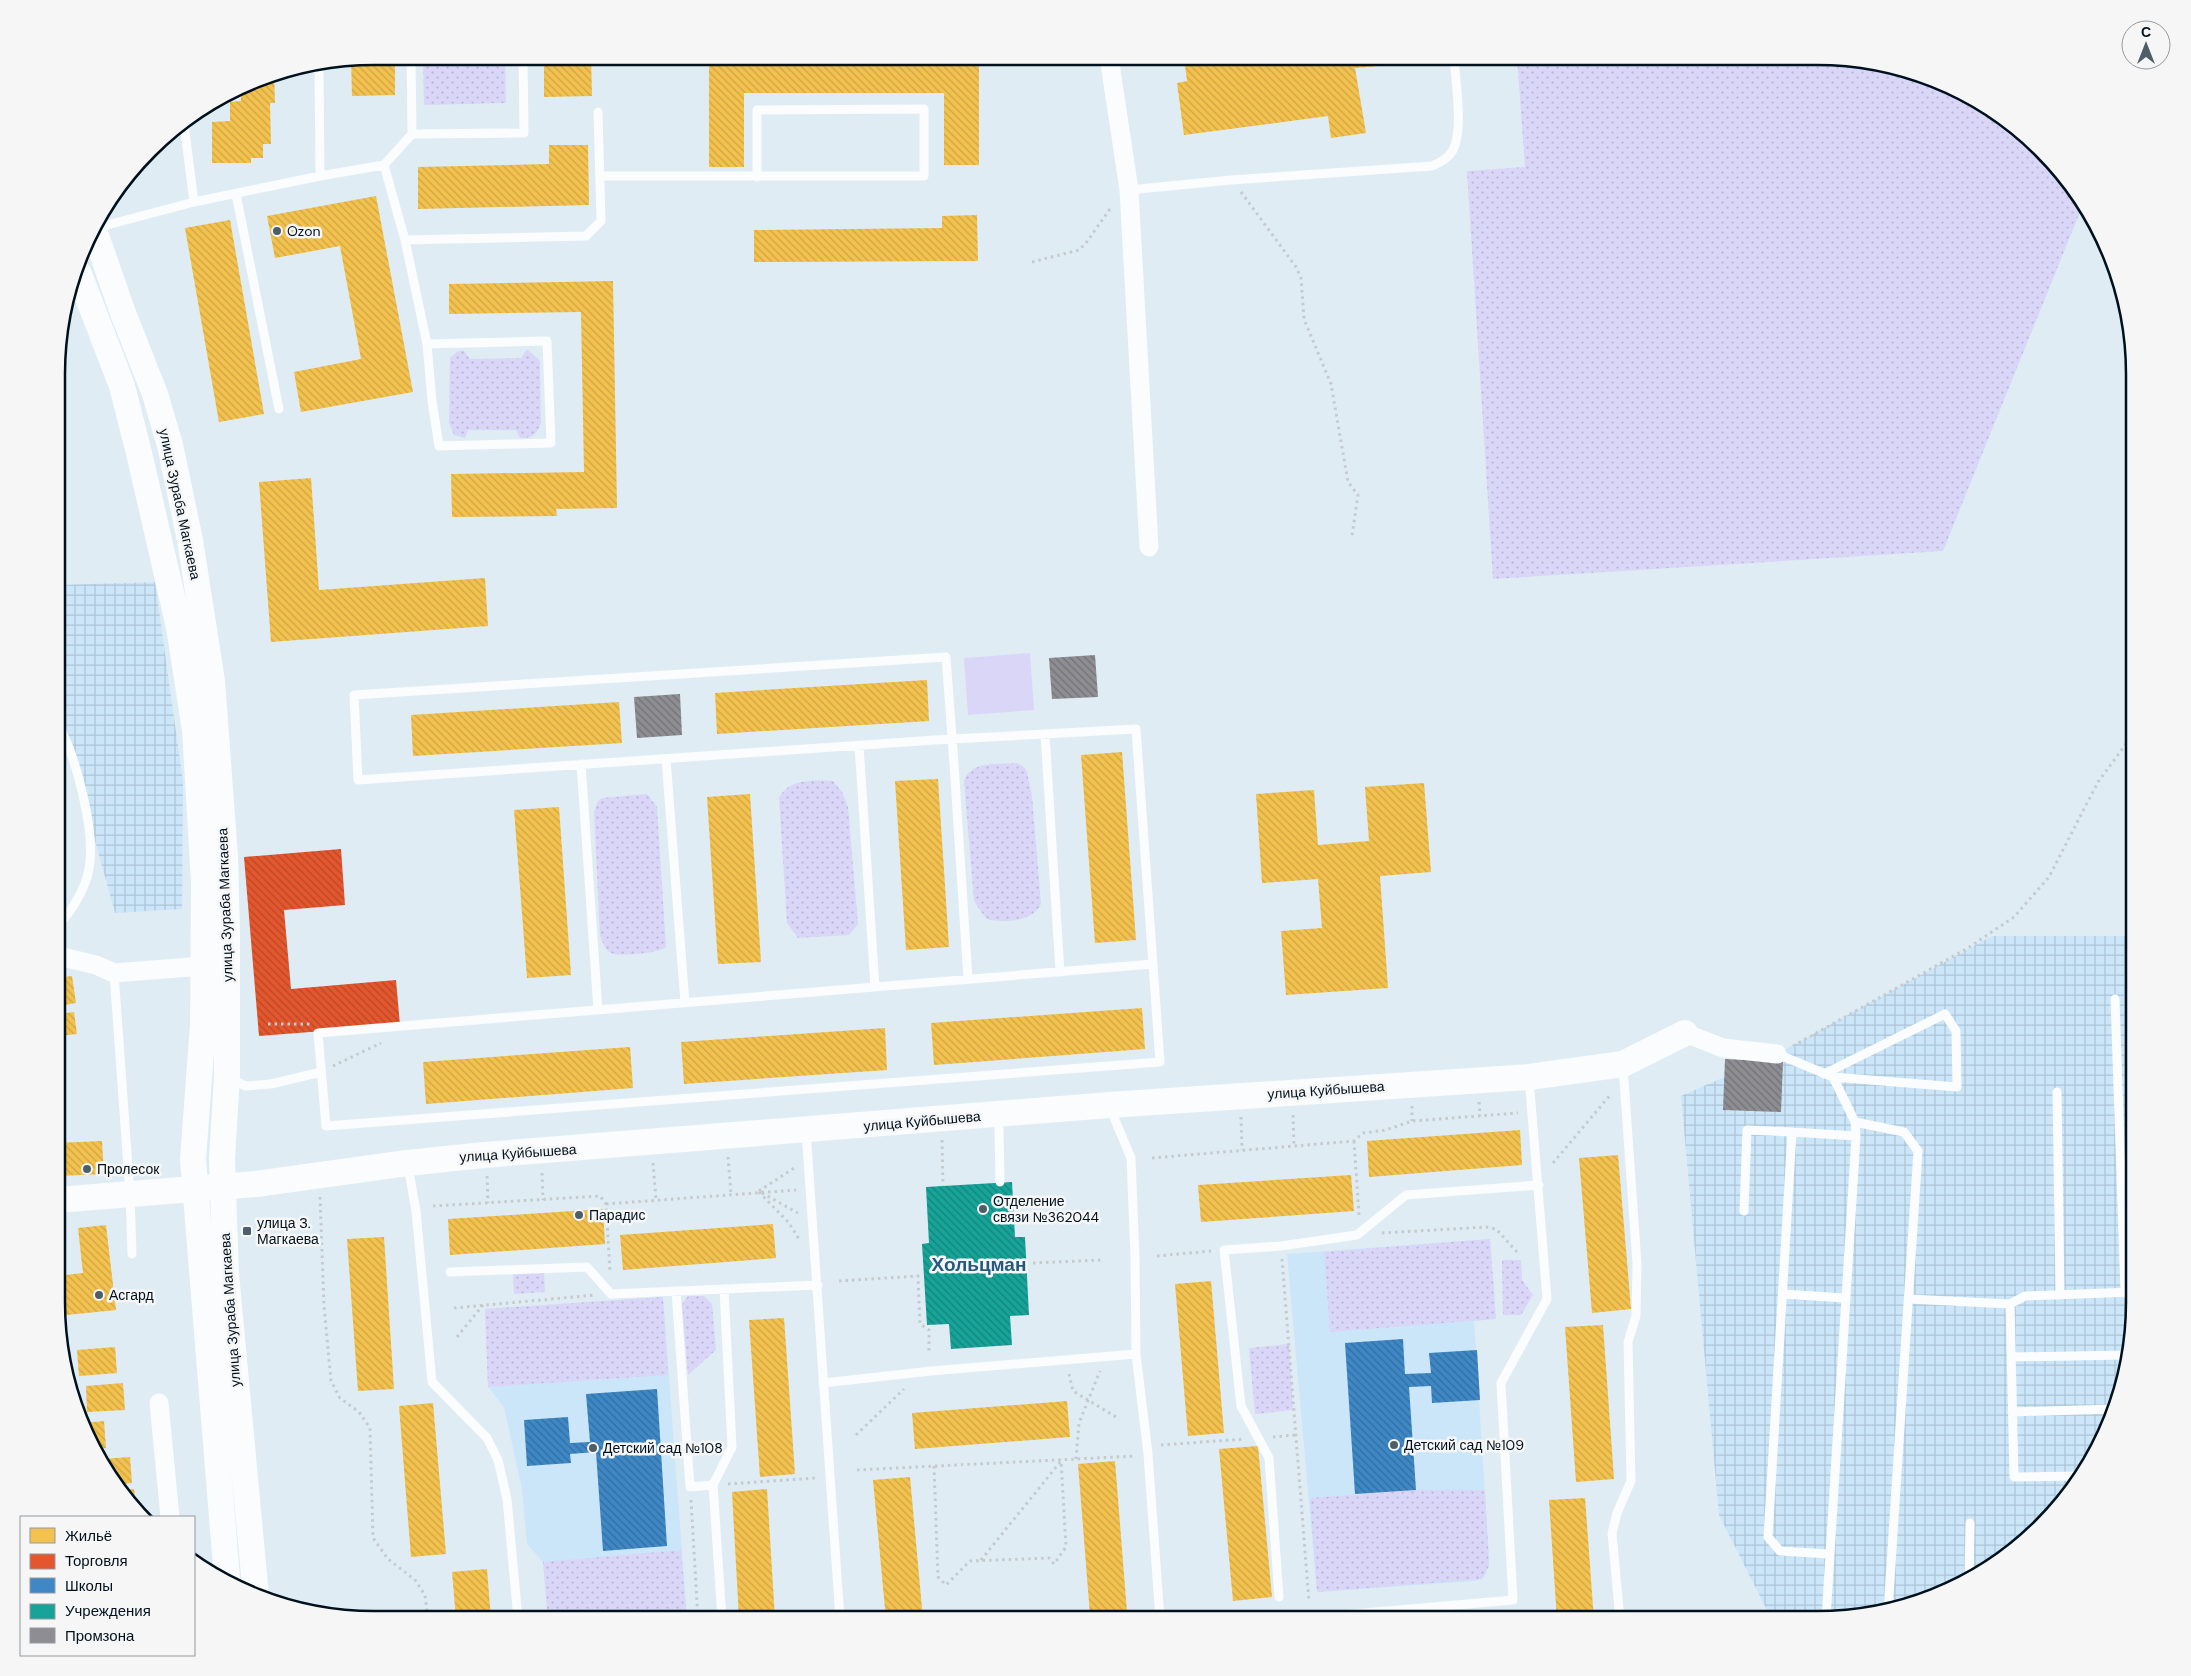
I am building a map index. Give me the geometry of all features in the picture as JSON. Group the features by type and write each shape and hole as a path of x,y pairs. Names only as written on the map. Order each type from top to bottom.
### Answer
{"main road":[{"name":"улица Зураба Магкаева","path":"96,239 155,394 168,437 182,499 212,681 225,856 227,1076 222,1159 230,1332 255,1587"},
{"name":"улица Зураба Магкаева","path":"80,277 122,386 179,627 195,730 204,882 203,1025 193,1159 194,1188 226,1573"},
{"name":"улица Куйбышева","path":"65,1199 224,1185 256,1184 319,1177 407,1163 1109,1105 1529,1076 1623,1064 1684,1033"}],"street":[{"path":"1110,65 1129,190 1149,547"},
{"path":"65,958 96,965 114,974 203,966"},
{"name":"улица Куйбышева","path":"1684,1033 1723,1048 1777,1054"},
{"path":"159,1403 170,1516"}],"lane":[{"path":"102,228 194,202 320,176 384,166 412,134 411,65"},
{"path":"412,134 524,133 523,65"},
{"path":"1129,190 1231,180 1432,166 1451,153 1456,143 1458,129 1454,65"},
{"path":"319,70 320,176"},
{"path":"600,176 757,177 924,176 924,109 758,110 757,177"},
{"path":"405,240 586,236 601,221 598,112"},
{"path":"185,130 194,202"},
{"path":"384,166 405,240 428,344 432,401 440,446 551,443 548,341 428,344"},
{"path":"236,194 279,409"},
{"path":"968,979 952,739 946,657 354,695 358,780 952,739 1136,729 1153,964 1160,1062 326,1126 318,1033 1153,964"},
{"path":"1046,734 1060,972"},
{"path":"65,736 79,780 91,850 89,870 81,889 65,915"},
{"path":"859,746 875,987"},
{"path":"666,759 685,1003"},
{"path":"581,764 598,1010"},
{"path":"114,974 130,1195 132,1254"},
{"path":"2115,999 2126,1214"},
{"path":"1777,1054 1828,1075 1957,1087 1956,1031 1945,1014 1828,1075"},
{"path":"1619,1611 1612,1533 1617,1513 1631,1481 1628,1342 1636,1316 1637,1264 1623,1064"},
{"path":"227,1076 245,1086 271,1084 321,1072"},
{"path":"1826,1611 1856,1136 1855,1122 1828,1075"},
{"path":"1386,1611 1512,1600 1502,1383 1547,1299 1529,1076"},
{"path":"2057,1092 2060,1295"},
{"path":"1109,1105 1131,1158 1136,1354 1148,1454 1159,1611"},
{"path":"1855,1122 1904,1132 1918,1151 1889,1602"},
{"path":"999,1128 1000,1182"},
{"path":"806,1130 839,1611"},
{"path":"1744,1212 1747,1130 1856,1136"},
{"path":"1792,1132 1768,1537 1780,1551 1829,1554"},
{"path":"407,1163 416,1210 432,1382 487,1438 498,1460 507,1499 517,1611"},
{"path":"1279,1597 1269,1458 1241,1406 1224,1250 1280,1246 1358,1233 1406,1195 1539,1185"},
{"path":"450,1272 587,1267 611,1294 818,1285"},
{"path":"721,1611 713,1485 732,1447 724,1289"},
{"path":"676,1291 690,1486 713,1485"},
{"path":"1908,1299 2010,1304 2025,1296 2126,1292"},
{"path":"1783,1294 1845,1298"},
{"path":"2010,1304 2014,1477 2072,1476"},
{"path":"823,1383 931,1371 1136,1354"},
{"path":"2012,1357 2121,1355"},
{"path":"2012,1412 2107,1409"},
{"path":"1969,1571 1970,1523"}],"path":[{"path":"1231,180 1296,267 1301,278 1304,319 1331,384 1348,482 1358,495 1352,536"},
{"path":"1032,262 1079,250 1086,243 1108,210 1129,190"},
{"path":"1777,1054 1968,948 2014,917 2049,877 2098,782 2126,744"},
{"path":"268,1024 304,1023"},
{"path":"321,1072 383,1042"},
{"path":"1553,1163 1612,1093"},
{"path":"1152,1158 1354,1141 1363,1133 1386,1130 1412,1121 1522,1113"},
{"path":"1293,1114 1294,1147"},
{"path":"1241,1116 1242,1150"},
{"path":"942,1132 943,1186"},
{"path":"1354,1141 1358,1233 1486,1227 1496,1229 1520,1253"},
{"path":"728,1155 731,1194"},
{"path":"653,1160 656,1200"},
{"path":"541,1167 544,1200"},
{"path":"759,1192 794,1168"},
{"path":"486,1170 488,1203"},
{"path":"319,1177 323,1218 324,1306 331,1381 340,1398 359,1412 370,1428 373,1538 388,1559 415,1580 425,1595 427,1611"},
{"path":"606,1204 796,1190"},
{"path":"759,1192 798,1213"},
{"path":"759,1192 789,1223 800,1240"},
{"path":"433,1206 600,1196 606,1204 611,1294 454,1308"},
{"path":"1280,1246 1309,1602"},
{"path":"1156,1256 1224,1250"},
{"path":"1034,1263 1102,1260"},
{"path":"839,1281 918,1276 920,1324 929,1330 929,1352"},
{"path":"457,1337 484,1305"},
{"path":"1076,1459 1079,1423 1100,1371"},
{"path":"1068,1373 1073,1391 1116,1417"},
{"path":"856,1435 904,1388"},
{"path":"1161,1445 1295,1435"},
{"path":"857,1470 1141,1456"},
{"path":"934,1466 938,1577 946,1585 970,1561 1049,1558 1054,1564 1066,1547 1061,1460"},
{"path":"982,1560 1061,1460"},
{"path":"713,1485 815,1478"},
{"path":"690,1486 698,1611"}],"shaded area":[{"path":"423,65 505,65 506,103 424,105"},
{"path":"1518,65 1817,65 1877,71 1916,81 1954,97 1989,117 2021,142 2049,170 2080,212 1943,551 1493,579 1467,171 1525,167"},
{"path":"527,349 540,361 541,423 536,433 531,437 524,438 520,438 516,430 468,430 465,438 454,435 449,423 450,358 458,351 464,351 470,359 521,358"},
{"path":"155,582 183,782 182,909 115,913 65,732 65,585"},
{"path":"1030,653 1034,710 968,715 964,658"},
{"path":"1017,763 1024,767 1027,772 1032,796 1041,904 1037,910 1026,918 1011,921 989,920 974,901 964,781 968,774 979,767"},
{"path":"810,781 833,781 842,792 848,807 858,924 849,935 798,938 787,923 779,798 789,787 795,784"},
{"path":"647,794 657,807 666,947 648,953 615,954 607,950 600,936 594,812 598,801 602,798"},
{"path":"1992,936 2126,936 2126,1302 2120,1362 2110,1401 2094,1439 2074,1474 2049,1506 2021,1534 1989,1559 1954,1579 1916,1595 1877,1605 1837,1610 1767,1611 1719,1515 1681,1096 1777,1054"},
{"name":"Детский сад №109","path":"1490,1239 1496,1319 1474,1321 1489,1557 1486,1573 1482,1579 1474,1581 1317,1592 1287,1254"},
{"path":"1490,1239 1496,1319 1330,1332 1324,1252"},
{"path":"1502,1260 1521,1260 1522,1280 1533,1295 1521,1315 1503,1315"},
{"path":"544,1272 545,1292 514,1294 513,1274"},
{"path":"688,1296 704,1296 712,1304 716,1350 688,1375 682,1304"},
{"name":"Детский сад №108","path":"663,1297 686,1611 547,1611 543,1562 527,1544 522,1489 504,1407 488,1387 485,1309"},
{"path":"663,1297 668,1375 488,1387 485,1309"},
{"path":"1289,1344 1293,1410 1255,1414 1249,1348"},
{"path":"1416,1490 1485,1490 1489,1566 1482,1579 1317,1592 1310,1498"},
{"path":"681,1550 686,1611 547,1611 543,1562"}],"building: Жильё":[{"path":"395,65 395,95 352,96 351,66"},
{"path":"544,65 591,65 592,96 544,97"},
{"path":"709,65 979,65 979,165 944,165 944,93 744,93 744,167 709,167"},
{"path":"1185,65 1391,65 1355,68 1366,133 1331,138 1328,116 1184,135 1177,83 1187,81"},
{"path":"274,81 275,103 270,103 271,144 263,144 263,158 251,158 251,163 212,163 212,122 230,121 230,102 241,101 241,95"},
{"path":"549,145 588,145 589,205 418,209 418,167 549,164"},
{"path":"376,196 413,392 301,412 294,372 361,359 340,246 275,258 267,216"},
{"path":"977,215 978,261 754,262 754,230 942,228 942,216"},
{"path":"230,220 264,414 219,422 185,228"},
{"path":"613,281 617,508 556,509 557,516 452,517 451,474 584,472 581,312 449,314 449,284"},
{"path":"311,478 319,590 485,578 488,626 271,642 259,482"},
{"path":"927,680 929,721 717,734 715,693"},
{"path":"619,702 622,743 413,756 411,715"},
{"path":"1122,752 1136,940 1095,943 1081,755"},
{"path":"938,779 949,947 906,950 895,781"},
{"path":"1424,783 1431,872 1380,876 1388,988 1286,995 1281,931 1322,928 1318,879 1262,883 1256,794 1314,790 1318,845 1369,841 1365,787"},
{"path":"750,794 761,962 718,964 707,797"},
{"path":"559,807 571,975 527,978 514,810"},
{"path":"72,976 76,1003 65,1005 65,977"},
{"path":"1142,1008 1145,1049 934,1065 931,1023"},
{"path":"74,1012 77,1034 65,1035 65,1013"},
{"path":"885,1028 887,1070 684,1084 681,1042"},
{"path":"630,1047 633,1088 426,1104 423,1062"},
{"path":"1520,1130 1522,1165 1369,1177 1367,1141"},
{"path":"102,1141 104,1174 65,1176 65,1143"},
{"path":"1618,1155 1631,1309 1592,1313 1579,1158"},
{"path":"1351,1175 1354,1211 1201,1222 1198,1185"},
{"path":"603,1209 605,1244 450,1255 448,1219"},
{"path":"773,1224 776,1258 623,1270 620,1235"},
{"path":"106,1225 116,1310 66,1315 65,1275 83,1273 78,1228"},
{"path":"384,1237 394,1389 358,1391 347,1239"},
{"path":"1211,1281 1224,1433 1188,1436 1175,1284"},
{"path":"784,1318 795,1474 760,1477 749,1320"},
{"path":"1603,1325 1614,1479 1576,1482 1565,1327"},
{"path":"115,1347 117,1373 79,1376 77,1350"},
{"path":"123,1383 125,1410 87,1412 86,1386"},
{"path":"1067,1401 1070,1437 915,1449 912,1413"},
{"path":"433,1403 446,1554 411,1557 399,1406"},
{"path":"104,1421 106,1448 102,1448 90,1422"},
{"path":"1258,1446 1272,1597 1233,1601 1219,1449"},
{"path":"130,1457 132,1483 124,1484 108,1459"},
{"path":"1115,1461 1127,1611 1090,1611 1078,1464"},
{"path":"910,1477 922,1611 885,1611 873,1480"},
{"path":"134,1489 135,1498 129,1490"},
{"path":"767,1489 775,1611 739,1611 732,1492"},
{"path":"1585,1498 1593,1611 1556,1611 1549,1500"},
{"path":"487,1569 490,1611 455,1611 452,1572"}],"building: Торговля":[{"path":"341,849 345,905 284,910 291,989 396,980 400,1025 259,1036 244,857"}],"building: Школы":[{"path":"1403,1339 1405,1374 1431,1373 1429,1353 1477,1350 1480,1400 1432,1403 1431,1386 1409,1387 1416,1490 1355,1494 1345,1343"},
{"path":"657,1389 667,1546 603,1551 596,1452 570,1454 571,1463 527,1466 524,1420 568,1417 570,1443 590,1442 586,1394"}],"building: Учреждения":[{"path":"1012,1182 1015,1237 1025,1237 1029,1315 1010,1316 1012,1345 951,1349 949,1324 927,1325 922,1244 929,1243 926,1187"}],"building: Промзона":[{"path":"1095,655 1098,697 1052,699 1049,658"},
{"path":"680,694 682,735 637,738 634,697"},
{"path":"1725,1059 1783,1062 1781,1112 1723,1110"}],"place":[{"name":"Ozon","path":"277,231"},
{"name":"Пролесок","path":"87,1169"},
{"name":"Отделение связи №362044","path":"983,1209"},
{"name":"Парадис","path":"579,1215"},
{"name":"улица З. Магкаева","path":"247,1231"},
{"name":"Асгард","path":"99,1295"},
{"name":"Детский сад №109","path":"1394,1445"},
{"name":"Детский сад №108","path":"593,1448"}],"district":[{"name":"Хольцман","path":"979,1264"}]}
